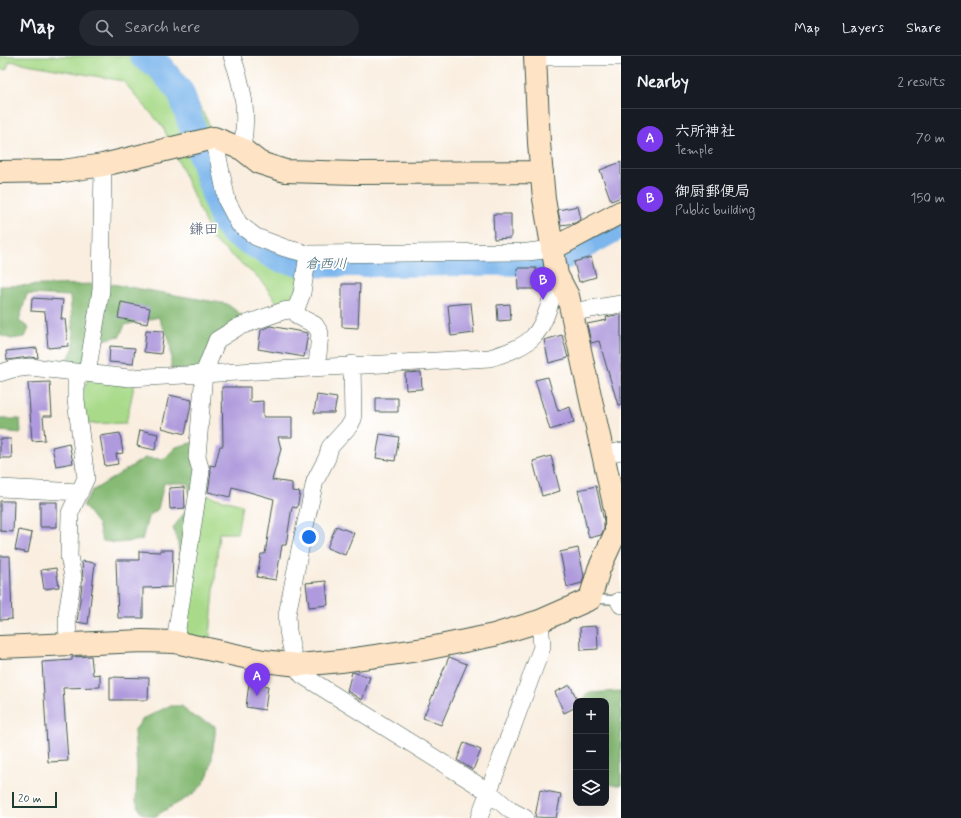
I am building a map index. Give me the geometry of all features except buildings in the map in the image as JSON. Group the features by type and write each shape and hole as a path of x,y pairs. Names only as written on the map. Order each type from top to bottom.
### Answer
{"street":[{"path":"232,56 242,86 246,125 242,149"},
{"path":"0,647 143,641 175,642 263,661 294,665 341,661 425,649 494,635 540,621 590,600 599,569 616,532 612,453 568,296 557,275 552,249 542,172 535,56 621,57"},
{"path":"209,139 227,201 239,224 256,237 285,248 308,254 528,252 552,249 621,212"},
{"path":"0,172 63,171 103,165 209,139 242,149 260,163 285,171 356,173 542,172"},
{"path":"68,644 67,614 73,577 69,556 70,514 86,478 76,400 101,290 103,165"},
{"path":"308,254 302,293 296,309 298,316 315,325 320,333 317,366"},
{"path":"0,372 13,369 30,368 130,378 352,364 490,358 511,352 534,336 550,307 557,275"},
{"path":"572,312 621,304"},
{"path":"175,642 201,471 197,456 204,373 217,340 238,327 283,311 296,309"},
{"path":"352,364 353,419 350,425 330,447 315,481 300,549 288,615 288,631 294,665 302,675 489,792 510,810 525,818"},
{"path":"0,488 80,492"},
{"path":"479,818 542,647 540,621"}],"lane":[{"path":"590,600 620,602"}],"green space":[{"path":"0,56 167,56 182,73 208,122 239,224 308,254 302,293 283,311 261,280 213,240 163,127 123,81 10,61 6,70 0,69"},
{"path":"106,283 227,304 251,322 217,340 204,373 171,368 170,344 167,333 160,323 159,317 125,325 120,336 103,340 97,314"},
{"path":"101,284 88,369 65,365 74,347 70,296 27,294 19,321 29,328 25,337 11,339 0,335 0,286"},
{"path":"89,377 135,382 126,423 79,424 82,392"},
{"path":"0,419 20,419 21,433 0,431"},
{"path":"195,442 197,473 196,505 184,566 173,528 191,504 188,483 164,483 158,509 148,517 142,540 118,543 102,541 98,524 83,505 92,491 145,458 164,459 176,447"},
{"path":"198,493 242,505 237,533 219,533 209,648 175,642"},
{"path":"621,691 621,785 609,784 609,698 584,698 587,693"},
{"path":"169,706 182,706 189,714 215,726 215,734 211,763 208,775 203,784 188,797 154,817 141,813 136,801 137,768 134,731 143,719"}],"waterway":[{"name":"倉西川","path":"143,56 160,67 181,93 223,220 234,233 279,259 308,264 524,262 565,256 621,225"}],"place":[{"name":"御厨郵便局","path":"543,300"},
{"name":"六所神社","path":"257,696"}],"district":[{"name":"鎌田","path":"204,229"}]}
